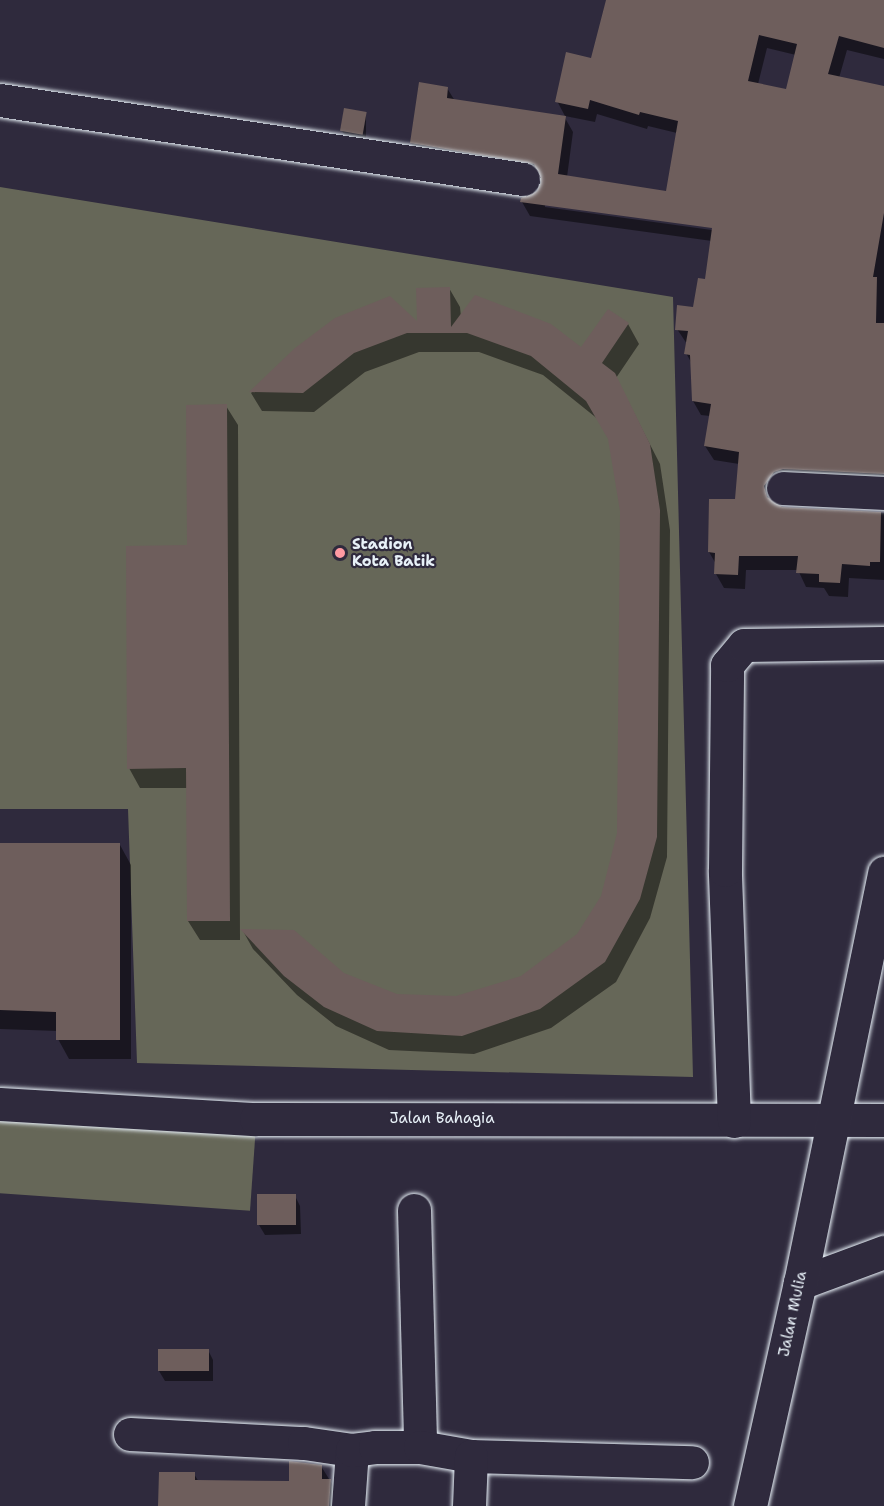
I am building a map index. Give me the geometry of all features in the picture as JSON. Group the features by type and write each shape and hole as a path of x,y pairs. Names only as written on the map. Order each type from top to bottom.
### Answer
{"street":[{"path":"0,100 523,179"},
{"path":"783,488 884,493"},
{"path":"734,1121 724,870 727,665 744,645 884,643"},
{"name":"Jalan Mulia","path":"750,1506 800,1283 831,1121 884,872"},
{"name":"Jalan Bahagia","path":"0,1104 256,1119 884,1120"},
{"path":"414,1210 420,1448"},
{"path":"800,1283 884,1252"},
{"path":"130,1434 304,1443 352,1450 420,1448 471,1456 692,1462"},
{"path":"348,1506 352,1450"},
{"path":"469,1506 471,1456"}],"green space":[{"name":"Stadion Kota Batik","path":"0,187 673,297 693,1077 137,1063 128,809 0,809"},
{"path":"0,1102 256,1120 250,1211 0,1193"}],"building":[{"path":"606,0 884,0 884,48 839,36 828,74 884,86 884,213 873,277 877,277 876,323 884,323 884,474 783,469 774,472 764,486 767,497 782,507 881,512 880,562 870,562 870,566 842,564 840,583 819,582 819,574 796,573 798,556 739,556 738,575 714,574 715,553 708,552 709,499 735,499 739,452 704,446 711,404 692,401 690,355 684,354 688,331 675,330 677,305 693,307 698,278 705,279 712,228 520,202 521,198 537,191 541,182 534,164 410,143 419,82 448,87 447,98 566,116 558,174 666,191 678,121 640,112 639,115 590,100 588,109 555,102 566,52 591,58","holes":["759,35 797,44 786,89 748,81"]},
{"path":"344,108 367,112 363,135 340,131"},
{"path":"450,287 451,327 475,295 551,324 581,347 608,309 629,323 602,363 615,373 650,444 660,510 657,837 640,899 605,962 540,1009 462,1036 377,1031 324,1007 284,976 240,929 294,930 344,973 397,994 456,996 521,976 577,934 601,896 617,833 620,511 608,439 586,401 531,356 467,333 407,333 354,353 303,393 249,392 295,348 335,318 390,296 417,321 416,288"},
{"path":"227,404 230,921 187,921 186,768 127,769 126,546 187,545 186,405"},
{"path":"0,843 120,843 120,1040 56,1040 56,1012 0,1010"},
{"path":"257,1194 296,1194 296,1225 257,1225"},
{"path":"158,1349 209,1349 209,1371 158,1371"},
{"path":"289,1461 322,1465 322,1479 331,1479 329,1506 158,1506 159,1472 195,1472 195,1480 289,1481"}],"place":[{"name":"Stadion Kota Batik","path":"340,553"}]}
